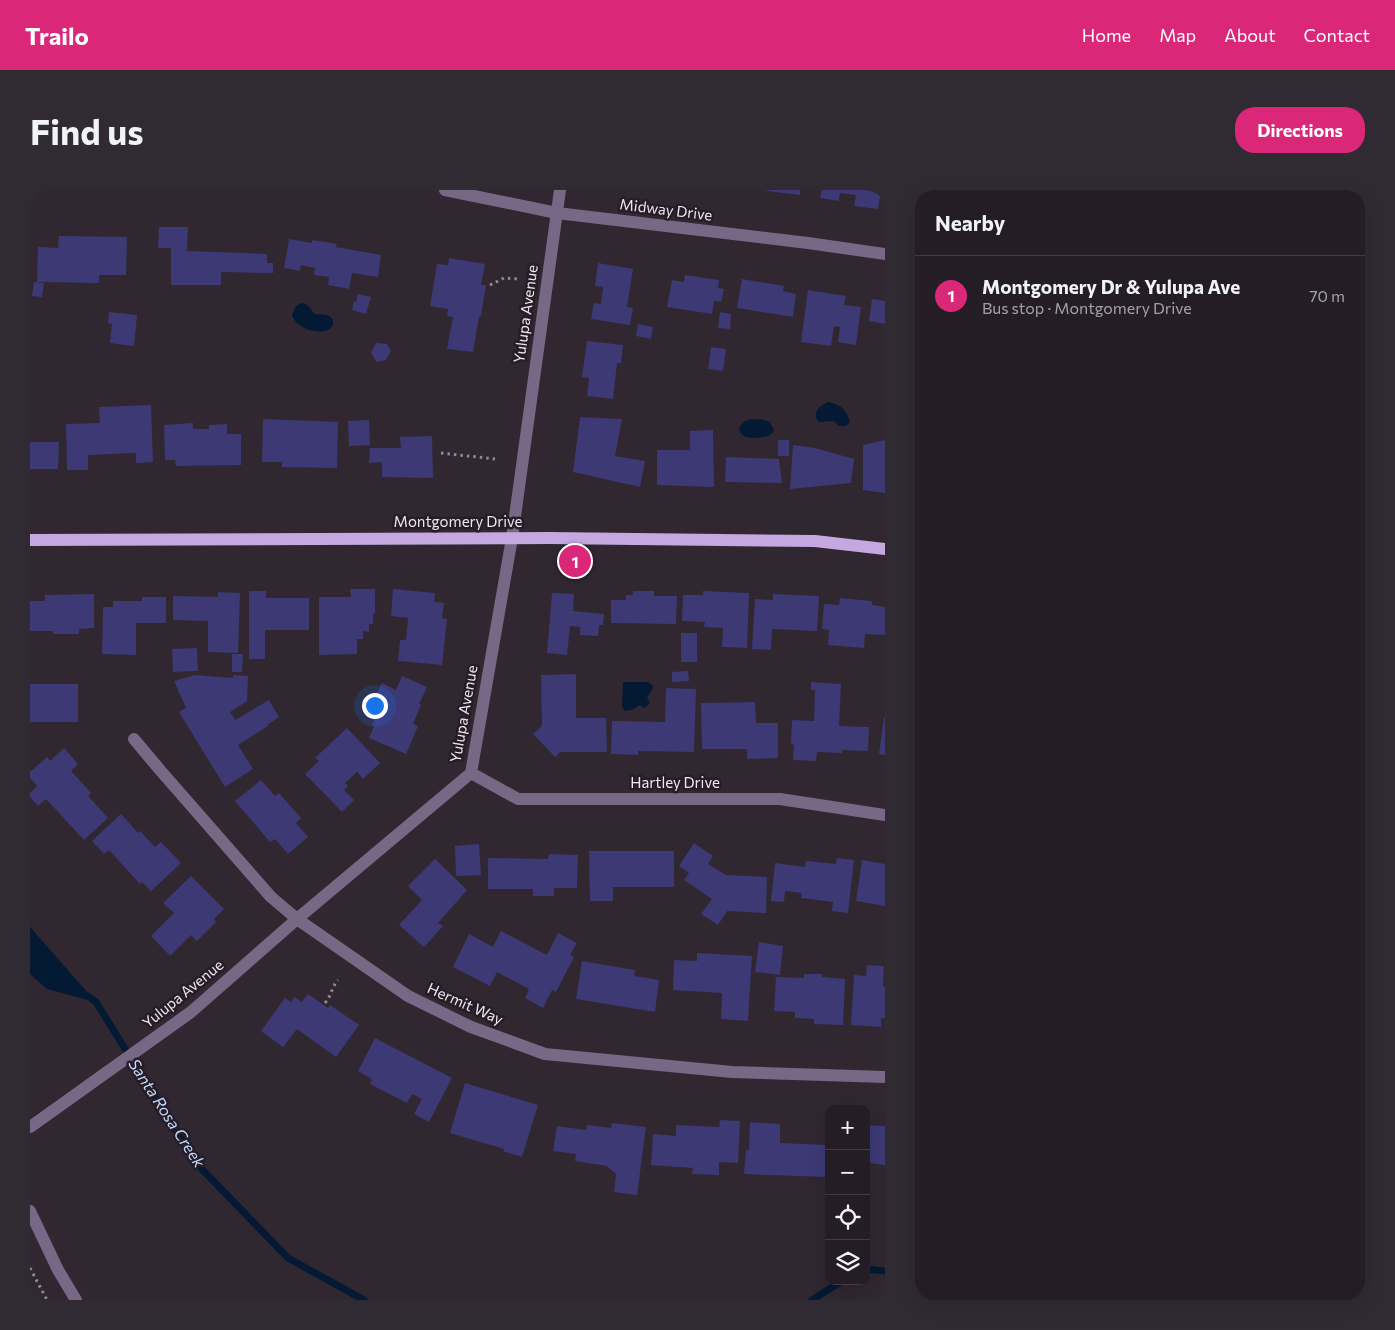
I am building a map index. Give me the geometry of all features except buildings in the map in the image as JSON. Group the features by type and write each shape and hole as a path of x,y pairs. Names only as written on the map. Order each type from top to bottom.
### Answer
{"main road":[{"name":"Montgomery Drive","path":"30,540 512,538 815,541 885,549"}],"street":[{"name":"Midway Drive","path":"445,190 557,214 808,243 885,254"},
{"name":"Yulupa Avenue","path":"30,1127 191,1012 296,920 471,773 512,538 560,190"},
{"name":"Hermit Way","path":"134,739 271,897 296,920 408,996 471,1027 546,1054 732,1072 885,1077"},
{"name":"Hartley Drive","path":"471,773 518,799 780,799 885,815"},
{"path":"30,1211 58,1270 76,1300"}],"path":[{"path":"490,285 504,278 519,279"},
{"path":"441,453 495,459"},
{"path":"325,1003 330,998 332,986 338,980"},
{"path":"30,1268 47,1300"}],"water":[{"path":"301,303 308,306 313,313 330,317 333,321 332,327 328,330 315,331 301,326 292,315 296,306"},
{"path":"828,402 836,404 845,411 850,422 846,426 839,426 834,421 819,422 816,418 816,412 819,408"},
{"path":"760,419 770,422 774,430 770,435 752,438 741,434 739,429 745,421"},
{"path":"623,682 648,682 653,686 647,698 650,703 644,708 640,705 632,710 625,711 622,707"},
{"path":"30,927 96,1002 47,989 30,974"}],"waterway":[{"name":"Santa Rosa Creek","path":"88,996 96,1002 196,1163 288,1258 364,1300"},
{"name":"Santa Rosa Creek","path":"870,1269 885,1271"},
{"name":"Santa Rosa Creek","path":"812,1300 836,1285"}],"place":[{"name":"Montgomery Dr & Yulupa Ave","path":"575,561"}]}
